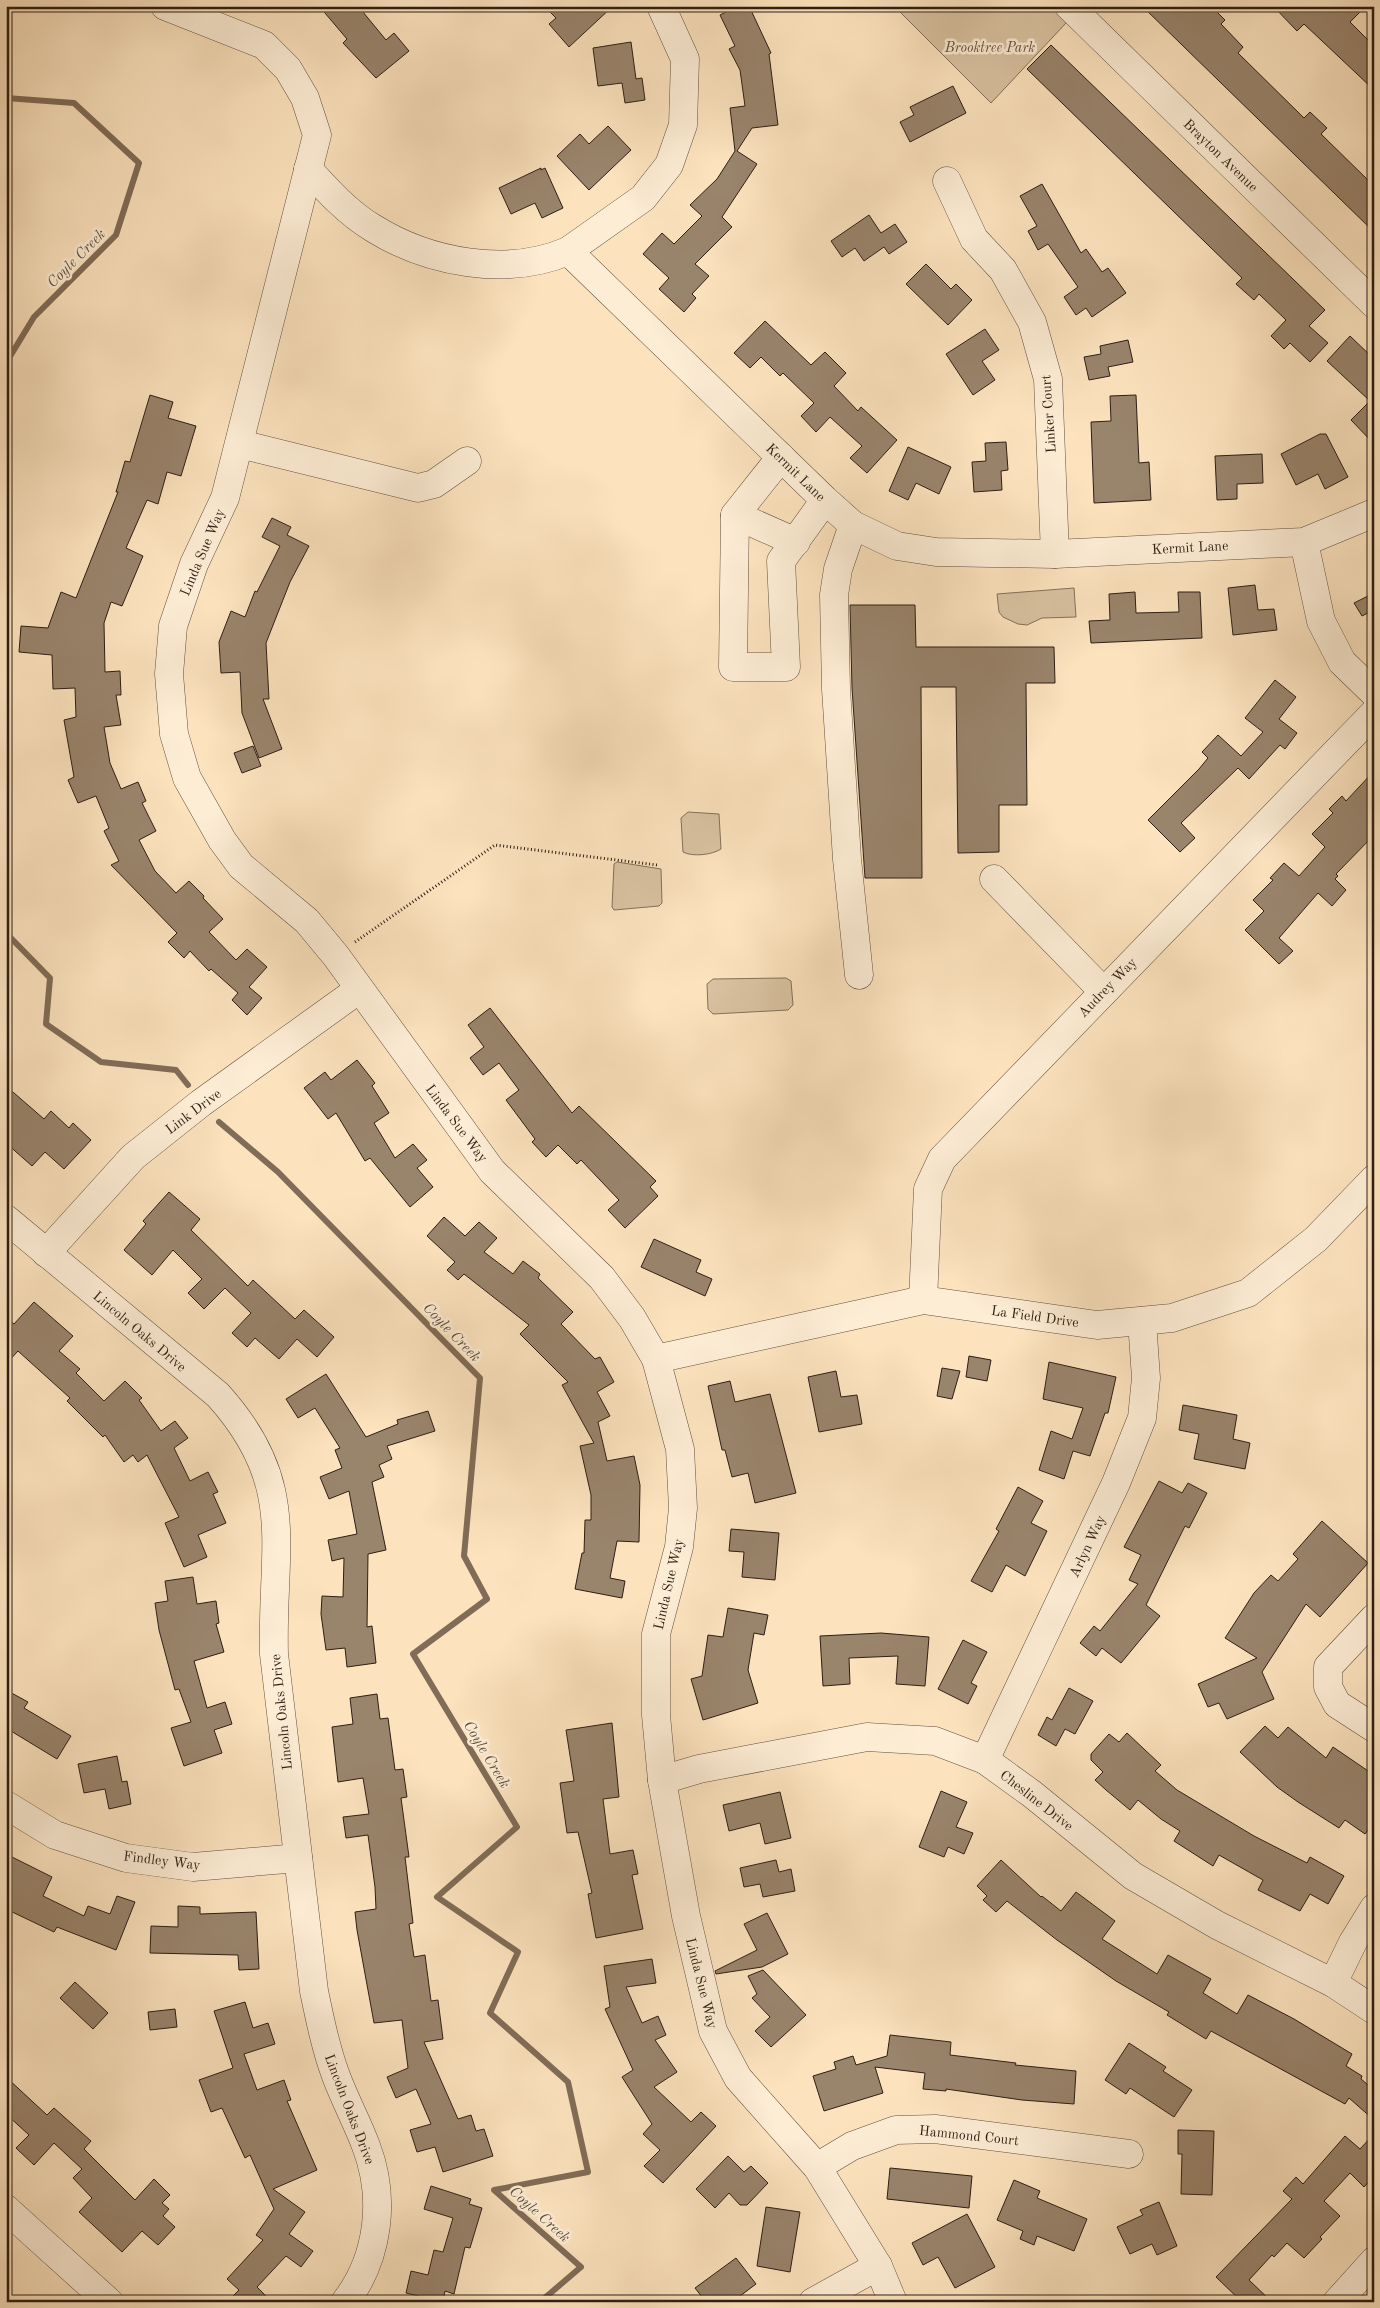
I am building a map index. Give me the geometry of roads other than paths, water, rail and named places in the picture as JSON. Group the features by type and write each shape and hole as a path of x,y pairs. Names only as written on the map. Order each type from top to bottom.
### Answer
{"street":[{"name":"Linda Sue Way","path":"165,6 264,45 288,69 305,98 317,135 225,498 194,564 174,626 169,674 174,734 187,778 222,840 241,866 307,921 336,956 358,990 492,1170 602,1278 632,1318 656,1359 680,1449 683,1508 678,1548 656,1634 656,1715 662,1780 686,1916 713,2031 738,2078 817,2167 878,2266 893,2302"},
{"path":"308,169 347,209 374,228 403,244 434,255 483,264 516,264 549,259 568,250 643,198 669,165 683,125 685,59 661,6"},
{"name":"Brayton Avenue","path":"1069,6 1374,304"},
{"name":"Linker Court","path":"947,181 974,239 1003,270 1032,322 1048,379 1055,554"},
{"name":"Kermit Lane","path":"568,250 825,500 853,525 897,546 936,552 1055,554 1304,542 1374,513"},
{"path":"240,444 418,488 434,484 467,461"},
{"path":"781,457 735,515 734,667 786,667 781,562 825,500"},
{"path":"735,515 796,542"},
{"path":"853,525 838,569 834,595 836,688 847,859 859,975"},
{"path":"1304,542 1321,621 1342,662 1374,693"},
{"name":"Audrey Way","path":"923,1300 928,1189 942,1159 1103,990 1374,714"},
{"path":"994,879 1103,990"},
{"name":"Link Drive","path":"46,1253 133,1157 201,1103 358,990"},
{"name":"La Field Drive","path":"656,1359 923,1300 1097,1325 1172,1318 1248,1292 1316,1239 1374,1179"},
{"name":"Lincoln Oaks Drive","path":"6,1219 218,1395 237,1416 252,1439 264,1464 272,1490 277,1517 278,1545 273,1608 274,1654 314,1991 324,2038 335,2075 366,2147 374,2175 377,2198 375,2235 367,2264 356,2287 345,2302"},
{"name":"Arlyn Way","path":"986,1760 1116,1483 1142,1418 1146,1378 1142,1321"},
{"path":"1374,1618 1328,1667 1328,1687 1337,1704 1374,1728"},
{"name":"Chesline Drive","path":"662,1780 699,1769 867,1737 935,1740 986,1760 1032,1794 1134,1876 1217,1925 1333,1983 1374,2010"},
{"name":"Findley Way","path":"6,1805 56,1835 126,1858 193,1867 298,1858"},
{"path":"1333,1983 1352,1942 1374,1908"},
{"name":"Hammond Court","path":"817,2167 852,2146 896,2130 935,2129 1129,2154"},
{"path":"6,2209 109,2302"},
{"path":"1337,2302 1374,2261"},
{"path":"813,2302 878,2266"}],"waterway":[{"name":"Coyle Creek","path":"6,98 74,103 139,163 116,235 34,317 6,363"},
{"name":"Coyle Creek","path":"6,933 50,978 46,1024 101,1062 176,1070 188,1085"},
{"name":"Coyle Creek","path":"219,1122 278,1172 480,1378 464,1556 487,1599 413,1654 517,1827 437,1897 518,1952 490,2013 568,2082 588,2172 494,2190 581,2267 540,2302"}],"park label":[{"name":"Brooktree Park","path":"990,47"}]}
